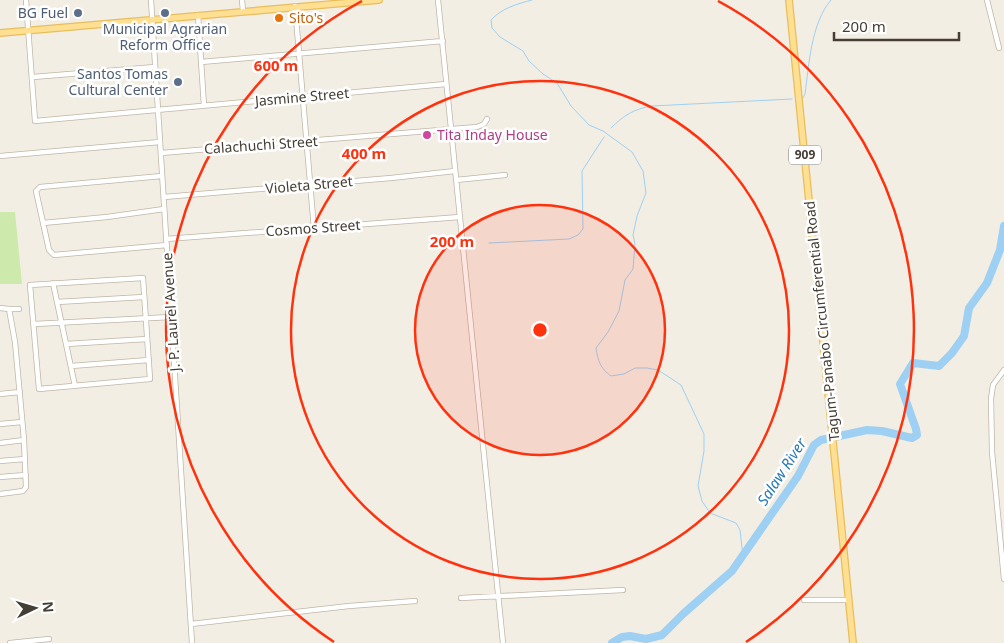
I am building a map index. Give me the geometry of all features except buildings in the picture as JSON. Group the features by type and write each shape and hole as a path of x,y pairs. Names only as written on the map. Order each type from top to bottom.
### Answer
{"main road":[{"path":"0,33 379,0"},
{"name":"Tagum-Panabo Circumferential Road","path":"789,0 853,643"}],"street":[{"path":"26,0 33,77 155,67"},
{"name":"J. P. Laurel Avenue","path":"151,0 192,643"},
{"path":"242,0 242,11"},
{"path":"438,0 503,643"},
{"path":"987,0 999,48"},
{"path":"295,6 314,228"},
{"path":"198,15 204,106"},
{"path":"202,62 443,41"},
{"name":"Jasmine Street","path":"33,77 35,120 446,84"},
{"name":"Calachuchi Street","path":"161,153 477,127 484,124 486,120"},
{"path":"0,156 160,142"},
{"name":"Violeta Street","path":"164,197 455,171"},
{"path":"456,180 505,175"},
{"path":"162,176 38,187 36,191 49,250 54,255 167,245"},
{"path":"44,223 164,210"},
{"name":"Cosmos Street","path":"166,239 460,216"},
{"path":"143,278 150,379 40,389 30,285 53,283 143,278"},
{"path":"53,283 76,386"},
{"path":"57,302 144,296"},
{"path":"0,308 19,309"},
{"path":"0,494 24,491 26,488 16,342 9,309"},
{"path":"34,324 171,316"},
{"path":"66,344 147,339"},
{"path":"71,366 149,360"},
{"path":"1004,370 993,385 991,399 992,452 1004,579"},
{"path":"0,394 20,392"},
{"path":"0,424 22,422"},
{"path":"0,443 24,440"},
{"path":"0,461 25,459"},
{"path":"0,477 26,475"},
{"path":"461,598 623,590"},
{"path":"804,600 849,600"},
{"path":"190,624 349,606 415,601"},
{"path":"10,643 49,639"}],"green space":[{"path":"0,212 15,212 22,284 0,284"}],"waterway":[{"path":"532,0 500,12 491,20 492,28 500,37 523,51 529,61 543,74 557,83 571,106 589,125 603,131 632,152 643,171 646,193 637,216 633,235 635,244 633,269 625,280 619,311 608,332 596,348 599,360 604,370 611,376 624,374 635,368 647,368 658,370 681,385 704,434 704,451 698,486 702,501 710,513 736,523 740,530 743,557"},
{"path":"803,98 815,32 824,9 831,0"},
{"path":"611,128 630,113 652,106 792,99"},
{"path":"489,243 569,239 578,235 583,229 582,171 604,137"},
{"name":"Salaw River","path":"612,643 622,637 630,636 646,639 662,635 732,571 798,476 814,445 821,440 867,430 882,431 912,438 917,435 900,384 913,363 939,366 952,353 964,336 969,308 987,283 1000,250 1004,226"}],"place":[{"name":"BG Fuel","path":"78,13"},
{"name":"Municipal Agrarian Reform Office","path":"165,13"},
{"name":"Sito's","path":"279,18"},
{"name":"Santos Tomas Cultural Center","path":"178,82"},
{"name":"Tita Inday House","path":"427,135"}]}
